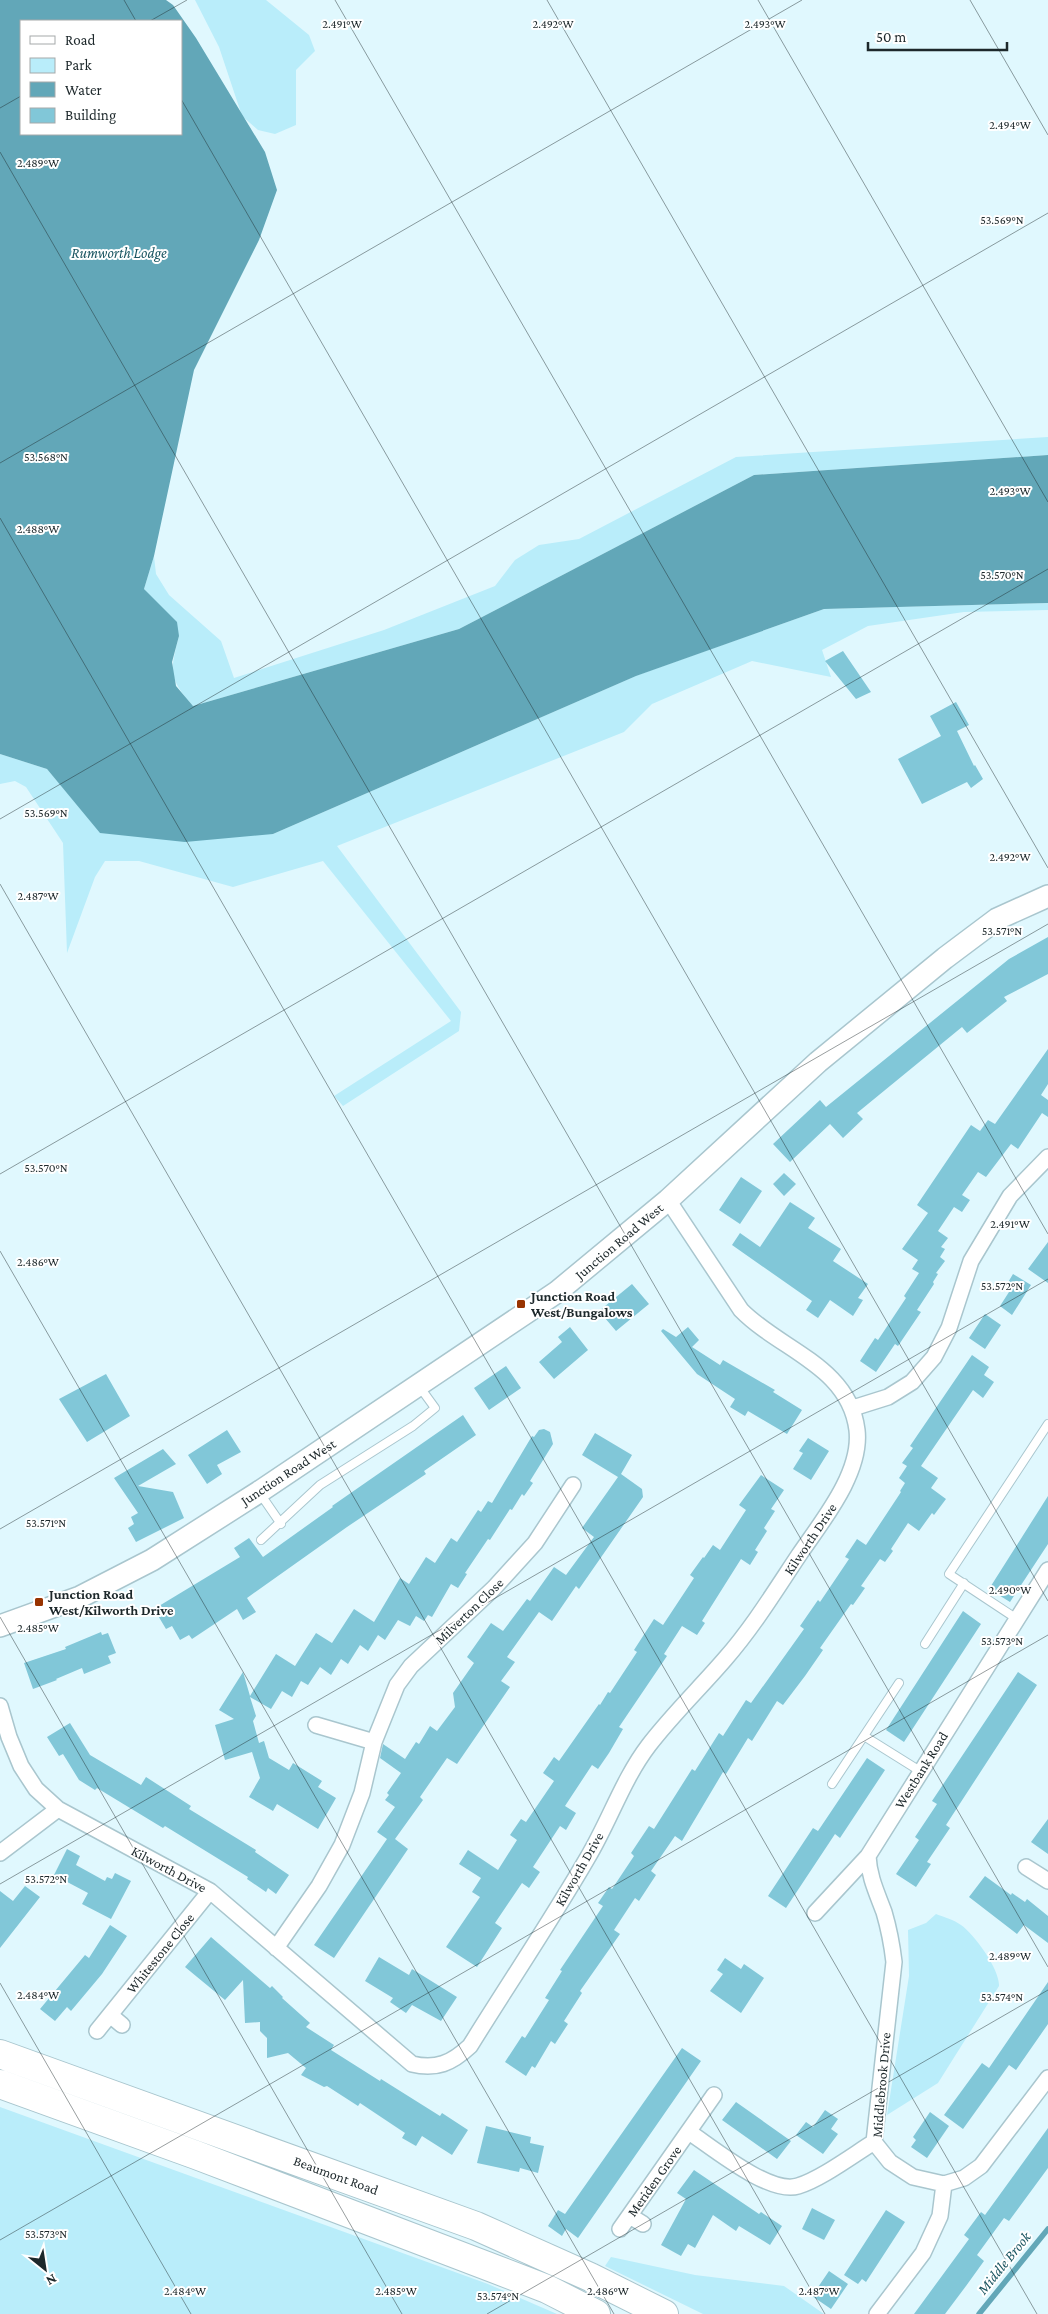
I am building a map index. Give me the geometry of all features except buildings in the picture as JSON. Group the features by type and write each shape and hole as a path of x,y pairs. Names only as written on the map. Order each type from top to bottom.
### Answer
{"highway":[{"name":"Beaumont Road","path":"0,2054 476,2226 590,2277 664,2314"},
{"path":"0,2084 196,2154 547,2289 596,2314"}],"street":[{"name":"Junction Road West","path":"0,1626 80,1597 152,1560 419,1386 557,1292 668,1200 818,1062 945,958 998,919 1048,896"},
{"path":"853,1408 888,1397 912,1382 934,1357 949,1328 971,1261 1010,1196 1048,1157"},
{"name":"Kilworth Drive","path":"0,1706 9,1738 21,1766 36,1789 58,1809 210,1890 412,2064 426,2067 442,2065 458,2058 470,2046 589,1855 626,1780 649,1745 748,1631 832,1507 854,1465 858,1432 853,1408 843,1391 823,1369 752,1321 741,1310 668,1200"},
{"name":"Milverton Close","path":"276,1948 319,1886 342,1845 362,1793 374,1742 390,1699 398,1684 411,1666 494,1588 534,1543 573,1485"},
{"name":"Westbank Road","path":"816,1913 868,1856 1048,1570"},
{"path":"316,1725 374,1742"},
{"path":"0,1853 58,1809"},
{"name":"Middlebrook Drive","path":"868,1856 872,1882 884,1912 892,1944 894,1962 874,2142 890,2162 913,2178 944,2184"},
{"path":"1026,1866 1048,1882"},
{"name":"Whitestone Close","path":"97,2031 210,1890"},
{"path":"110,2015 122,2025"},
{"path":"877,2314 924,2253 940,2216 944,2184 964,2178 981,2166 1048,2078"},
{"name":"Meriden Grove","path":"620,2229 714,2095"},
{"name":"Meriden Grove","path":"688,2132 763,2181 785,2188 798,2186 810,2181 874,2142"},
{"path":"630,2216 643,2224"}],"lane":[{"path":"262,1540 320,1485 412,1426 434,1408 419,1386"},
{"path":"1017,1619 949,1574 1048,1424"},
{"path":"258,1492 281,1524"},
{"path":"924,1644 964,1583"},
{"path":"832,1784 899,1683"},
{"path":"864,1736 920,1771"}],"green space":[{"path":"195,0 266,0 309,35 315,51 296,70 296,125 275,134 258,130 242,116 219,47"},
{"path":"1048,437 1048,455 754,475 459,629 193,706 179,688 173,674 174,658 179,636 144,589 154,556 156,574 169,595 221,641 234,678 384,630 495,586 515,560 539,545 579,539 736,457"},
{"path":"1048,603 1048,610 964,612 868,626 822,650 831,677 752,661 652,704 624,732 337,846 461,1012 459,1031 343,1106 334,1096 451,1021 323,861 233,887 139,861 105,861 95,877 67,953 63,843 26,787 15,781 0,784 0,754 47,769 101,833 273,834 638,675 824,609"},
{"path":"936,1914 958,1923 973,1936 991,1962 999,1986 938,2083 887,2115 909,1976 908,1930 926,1923"},
{"path":"0,2107 488,2284 557,2314 0,2314"},
{"path":"611,2257 695,2275 784,2286 824,2314 703,2314 605,2266"}],"water":[{"name":"Rumworth Lodge","path":"0,0 166,0 173,5 196,38 265,152 277,190 259,240 194,370 154,556 144,589 177,622 179,636 172,662 176,686 193,706 459,629 754,475 1048,455 1048,603 824,609 636,676 273,834 185,842 100,833 47,769 0,754"}],"waterway":[{"name":"Middle Brook","path":"979,2314 1048,2229"}],"place":[{"name":"Junction Road West/Bungalows","path":"521,1304"},
{"name":"Junction Road West/Kilworth Drive","path":"39,1602"}]}
